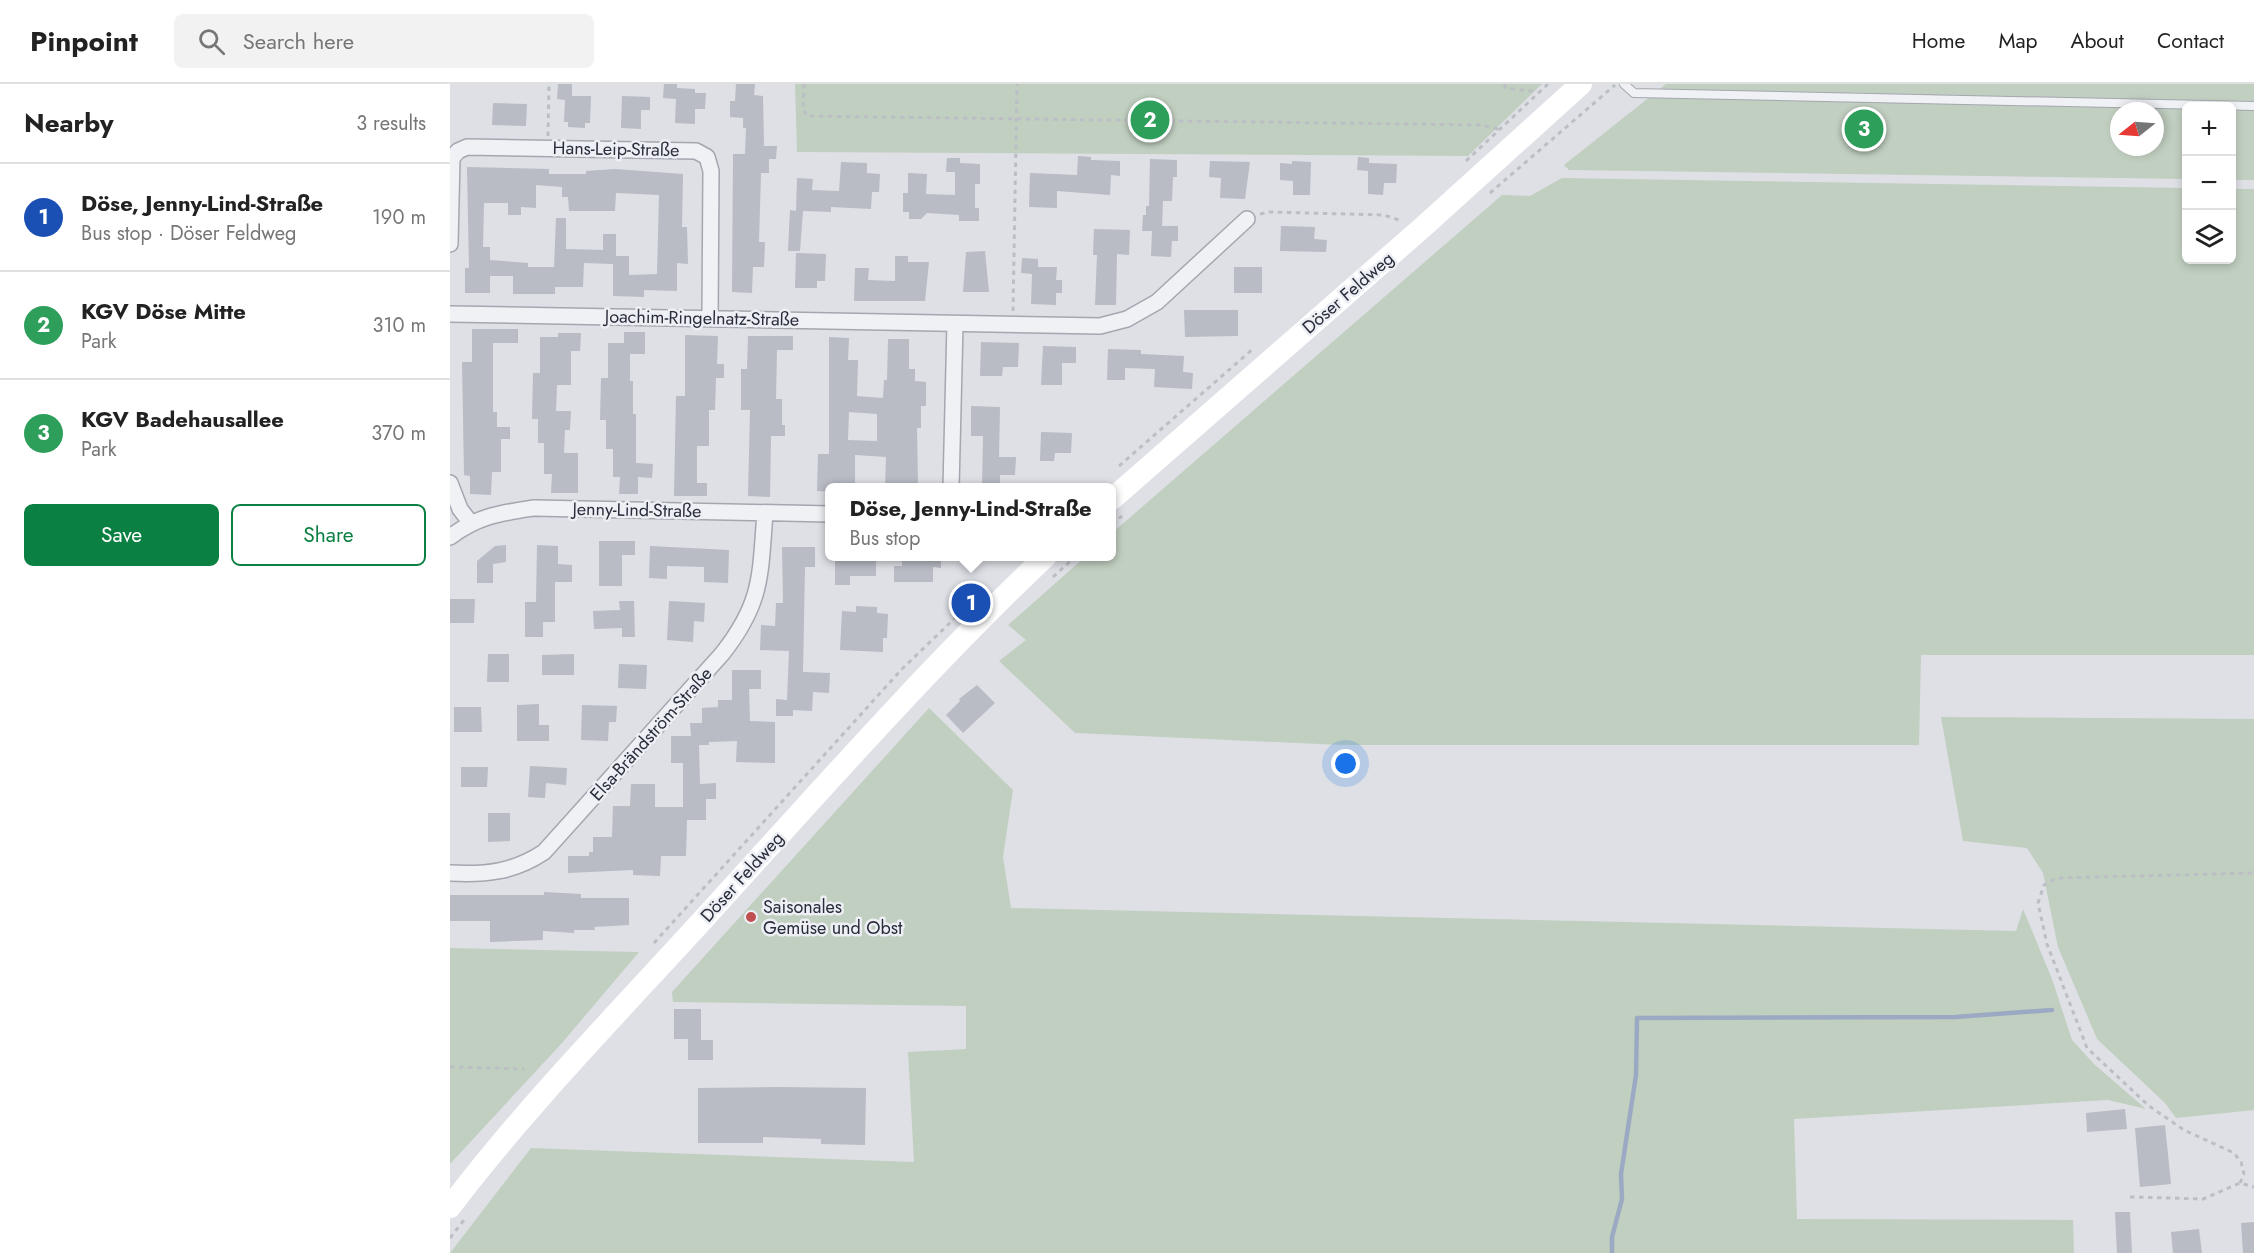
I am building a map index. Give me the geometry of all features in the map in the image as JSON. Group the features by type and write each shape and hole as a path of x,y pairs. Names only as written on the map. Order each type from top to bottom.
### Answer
{"street":[{"name":"Döser Feldweg","path":"1116,496 1431,220 1581,84"},
{"name":"Hans-Leip-Straße","path":"450,244 452,158 458,151 467,147 696,151 706,157 712,192 710,318"},
{"name":"Joachim-Ringelnatz-Straße","path":"450,314 1100,326 1128,319 1164,297 1248,219"},
{"path":"951,483 955,324"},
{"path":"450,483 460,509 470,522"},
{"name":"Jenny-Lind-Straße","path":"450,537 470,522 496,513 534,508 825,514"},
{"name":"Elsa-Brändström-Straße","path":"450,873 486,874 507,871 525,865 544,852 722,654 746,620 759,587 765,513"},
{"name":"Döser Feldweg","path":"450,1207 494,1149 791,823 984,615 1041,561"}],"lane":[{"path":"1624,84 1634,93 2254,106"}],"path":[{"path":"548,147 549,84"},
{"path":"804,84 803,109 807,116 1017,117 1481,125 1498,129"},
{"path":"1013,324 1017,84"},
{"path":"1504,84 1506,88 1539,92"},
{"path":"1466,162 1498,129 1548,84"},
{"path":"1248,219 1270,212 1384,215 1402,221"},
{"path":"1392,229 1410,214"},
{"path":"1112,473 1259,344"},
{"path":"2240,1183 2244,1174 2241,1162 2234,1153 2184,1130 2149,1106 2087,1048 2047,944 2038,903 2044,885 2057,878 2254,873"},
{"path":"450,1067 524,1069"},
{"path":"2130,1197 2203,1199 2240,1183 2254,1187"}],"green space":[{"path":"795,84 1542,84 1468,156 797,152"},
{"path":"1666,84 2254,84 2254,180 2236,180 2236,102 2182,102 2182,179 1569,170 1564,165"},
{"path":"1562,178 2182,188 2182,264 2236,264 2236,189 2254,189 2254,655 1921,655 1919,745 1341,745 1075,733 999,661 1026,640 1008,625 1080,561 1116,561 1116,530 1502,195 1530,196"},
{"path":"929,708 1013,790 1003,857 1011,908 2016,931 2023,909 2052,979 2072,1040 2095,1065 2146,1109 2108,1100 1794,1119 1797,1219 2073,1220 2074,1253 450,1253 531,1148 914,1162 908,1052 966,1049 966,1006 673,1002 672,992"},
{"path":"1941,717 2254,719 2254,1110 2176,1118 2165,1103 2097,1039 2058,947 2043,873 2027,848 1963,841"},
{"path":"450,948 639,952 562,1043 450,1164"}],"building":[{"path":"558,84 572,84 572,96 591,96 590,123 585,123 585,128 568,127 568,122 564,122 565,100 557,99"},
{"path":"664,84 677,84 677,88 695,89 695,93 706,93 705,109 695,109 695,124 675,123 676,99 663,98"},
{"path":"736,84 755,84 754,95 763,96 764,146 777,146 776,159 769,159 769,173 761,173 759,242 765,242 764,267 753,267 752,293 732,292 733,154 745,154 746,128 743,128 743,118 730,117 730,101 735,101"},
{"path":"622,96 650,97 650,110 641,110 641,129 621,128"},
{"path":"493,103 527,104 526,126 492,125"},
{"path":"1078,156 1091,157 1091,160 1120,161 1120,176 1111,175 1110,195 1057,191 1057,208 1029,207 1030,173 1077,175"},
{"path":"1358,157 1369,158 1369,163 1397,164 1396,183 1384,183 1383,195 1368,194 1368,171 1357,170"},
{"path":"947,158 960,158 960,163 980,164 980,184 975,184 975,208 979,208 979,221 959,221 959,215 927,213 921,219 909,219 909,212 903,212 903,193 908,193 908,173 927,174 926,194 955,195 955,172 946,172"},
{"path":"1150,159 1177,160 1177,177 1173,177 1172,201 1163,201 1162,226 1178,226 1178,241 1172,241 1171,257 1151,256 1152,231 1142,231 1143,215 1146,215 1146,206 1149,206"},
{"path":"1210,161 1250,162 1245,199 1220,198 1221,178 1209,177"},
{"path":"1292,161 1311,162 1310,195 1293,195 1293,181 1280,180 1280,163 1292,164"},
{"path":"841,162 867,163 867,173 880,174 879,192 872,192 871,209 831,207 831,212 803,211 800,251 788,251 790,210 796,211 797,178 813,179 812,190 839,191"},
{"path":"467,167 549,169 549,174 586,174 586,171 615,169 683,174 682,227 687,227 688,264 677,263 677,291 644,290 644,297 613,296 613,264 584,263 583,287 555,287 555,294 513,294 513,276 490,276 490,293 465,293 465,268 469,268","holes":["536,185 562,187 562,197 568,197 569,211 615,211 616,193 659,195 657,274 629,275 629,256 616,256 616,234 603,234 603,250 566,249 566,218 556,218 554,267 528,267 528,263 490,260 490,247 483,247 484,203 508,203 508,215 521,215 521,207 536,208"]},
{"path":"1281,226 1315,227 1314,239 1327,240 1326,252 1280,251"},
{"path":"1094,229 1130,230 1129,255 1117,254 1116,305 1095,305 1097,255 1093,255"},
{"path":"985,251 989,292 963,292 966,252"},
{"path":"796,253 826,254 825,281 817,281 817,288 795,288"},
{"path":"895,256 908,256 908,262 929,262 925,301 854,301 855,268 869,268 868,280 895,281"},
{"path":"1022,258 1038,259 1038,267 1057,267 1056,280 1062,280 1062,293 1056,293 1056,305 1031,304 1032,274 1021,273"},
{"path":"1234,267 1262,267 1262,293 1234,293"},
{"path":"1184,310 1238,310 1238,336 1185,337"},
{"path":"472,329 518,329 518,343 493,343 493,412 497,412 497,427 510,427 510,439 501,439 501,472 492,472 491,495 470,494 470,476 464,475 462,362 472,362"},
{"path":"624,332 645,332 645,354 630,354 633,414 636,414 636,463 653,464 652,478 638,477 638,494 619,494 620,477 613,477 613,449 606,449 606,420 600,420 601,378 608,378 608,343 624,343"},
{"path":"558,333 581,333 580,351 571,351 571,385 557,385 556,411 571,411 570,430 565,430 564,453 578,453 578,493 551,493 552,474 544,474 544,443 538,443 538,419 532,419 533,373 540,373 540,337 558,337"},
{"path":"685,335 718,336 717,364 724,364 724,378 716,378 715,410 709,410 709,446 697,446 697,483 707,483 707,496 674,496 676,396 685,396"},
{"path":"748,336 793,336 793,350 777,350 776,399 782,399 782,425 785,425 785,436 771,436 770,497 748,496 750,410 741,410 741,369 747,369"},
{"path":"829,337 849,338 848,360 858,360 857,396 883,398 884,380 887,380 888,339 909,339 909,369 915,369 915,381 926,382 926,406 921,406 921,428 917,428 918,483 885,483 886,457 855,455 855,483 825,483 825,492 817,491 818,454 829,454","holes":["849,412 877,414 877,441 848,440"]},
{"path":"981,342 1019,343 1018,367 1003,367 1002,376 980,376"},
{"path":"1043,346 1076,347 1076,363 1062,363 1062,385 1041,385"},
{"path":"1108,349 1141,350 1141,354 1184,356 1183,372 1193,373 1192,389 1154,387 1155,369 1125,368 1125,380 1107,380"},
{"path":"971,406 1000,407 999,457 1016,457 1015,475 1000,475 1000,483 982,483 983,436 971,436"},
{"path":"1041,432 1072,433 1071,453 1055,453 1054,461 1040,461"},
{"path":"599,541 635,541 635,555 622,555 622,586 599,586"},
{"path":"506,545 506,562 493,564 493,583 477,583 477,561 495,546"},
{"path":"537,545 558,546 558,564 572,565 572,582 555,582 555,622 543,622 543,637 525,637 525,602 536,602"},
{"path":"650,546 729,550 728,583 704,582 704,567 667,566 667,579 649,578"},
{"path":"782,547 815,547 815,567 805,567 803,672 830,673 829,693 813,692 812,711 793,710 793,716 776,716 776,699 787,700 789,651 760,650 761,625 775,626 776,603 783,603"},
{"path":"835,561 876,561 876,576 850,576 850,585 835,585"},
{"path":"902,561 941,561 941,568 933,567 933,582 894,582 894,566 902,566"},
{"path":"450,599 475,599 474,623 450,623"},
{"path":"619,601 634,601 635,637 622,637 622,628 594,629 593,611 620,610"},
{"path":"669,601 705,603 704,622 694,621 693,642 667,640"},
{"path":"856,606 877,607 877,613 888,614 887,638 883,638 883,652 840,650 842,611 856,612"},
{"path":"488,654 509,654 509,682 487,682"},
{"path":"574,654 574,675 542,675 542,655"},
{"path":"619,664 647,665 646,689 618,688"},
{"path":"732,670 761,670 761,689 749,689 750,721 775,722 775,763 736,762 737,741 709,742 709,745 699,745 700,784 716,783 716,799 706,799 706,820 687,820 686,856 661,856 660,876 633,875 633,870 568,873 568,856 589,856 589,852 593,852 593,837 612,837 613,806 630,806 631,784 655,784 655,807 683,807 683,763 671,763 671,736 691,736 690,723 702,723 702,708 718,707 718,700 732,700"},
{"path":"977,685 995,703 963,733 946,715 960,701 959,699"},
{"path":"539,704 539,725 549,725 549,741 517,741 517,705"},
{"path":"582,705 617,706 616,722 609,722 608,741 581,740"},
{"path":"454,707 481,707 482,732 454,732"},
{"path":"530,766 567,768 566,785 546,783 545,798 528,797"},
{"path":"461,767 488,767 487,787 461,787"},
{"path":"488,813 510,813 510,841 488,842"},
{"path":"544,892 581,894 581,898 629,898 629,925 594,927 595,930 574,930 574,933 543,931 543,940 490,942 490,921 450,921 450,895 544,895"},
{"path":"674,1009 701,1009 701,1040 713,1040 713,1060 688,1060 688,1039 674,1039"},
{"path":"698,1088 866,1088 865,1145 821,1144 821,1139 763,1137 763,1143 698,1143"},
{"path":"2125,1109 2127,1129 2087,1132 2086,1113"},
{"path":"2165,1125 2171,1184 2140,1187 2135,1128"},
{"path":"2115,1212 2130,1212 2132,1253 2117,1253"},
{"path":"2254,1222 2254,1253 2243,1253 2241,1223"},
{"path":"2199,1229 2202,1253 2173,1253 2171,1232"}],"waterway":[{"path":"1612,1253 1612,1237 1622,1199 1621,1174 1636,1075 1637,1018 1955,1017 2052,1010"}],"place":[{"name":"KGV Döse Mitte","path":"1150,120"},
{"name":"KGV Badehausallee","path":"1864,129"},
{"name":"Döse, Jenny-Lind-Straße","path":"971,603"},
{"name":"Saisonales Gemüse und Obst","path":"751,917"}]}
